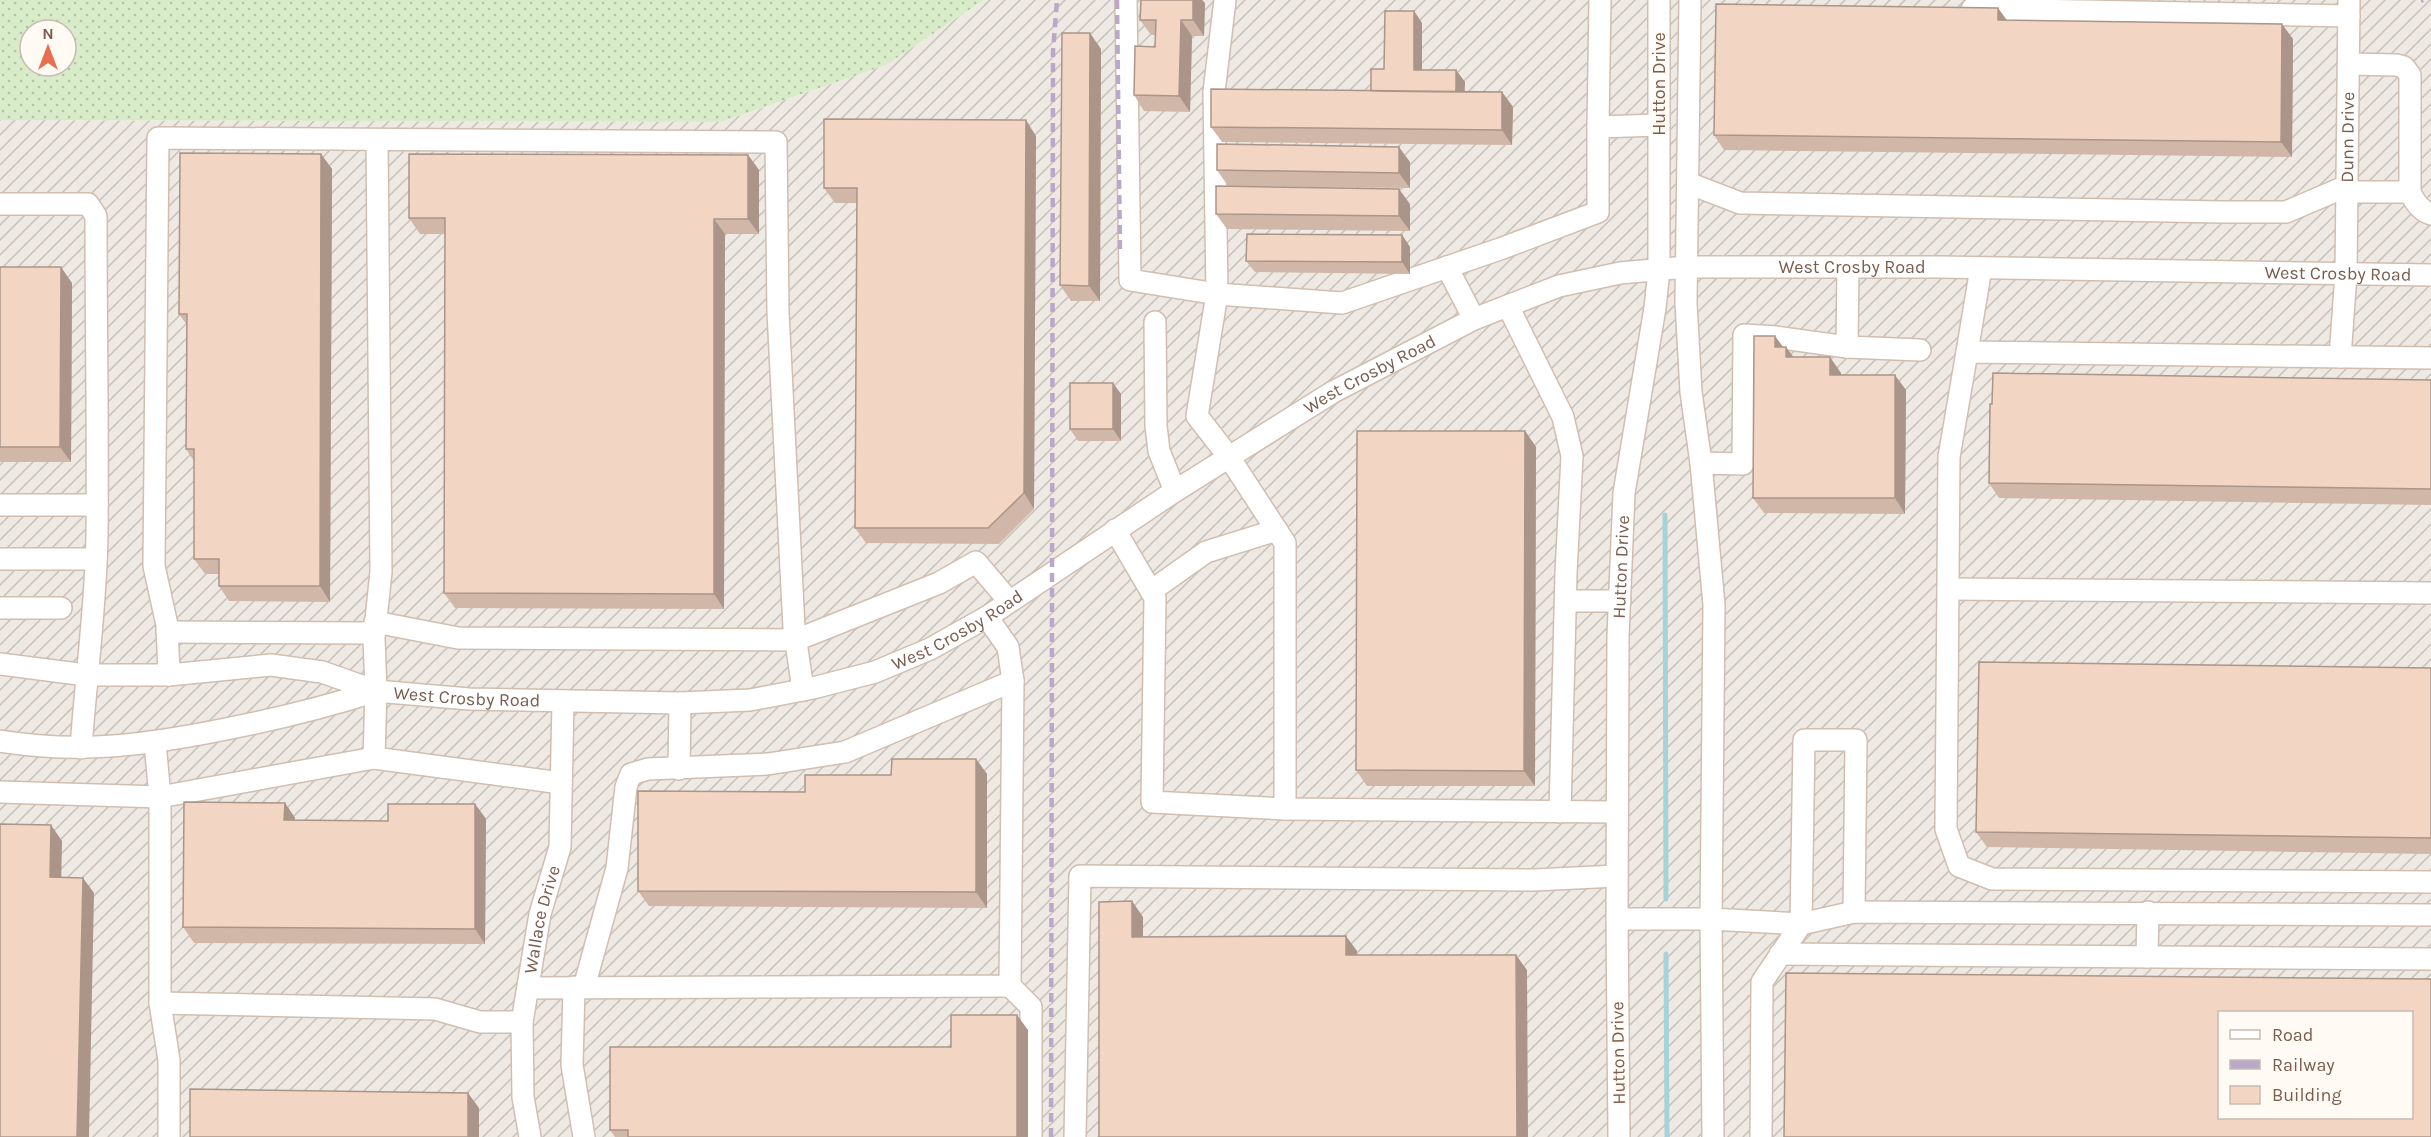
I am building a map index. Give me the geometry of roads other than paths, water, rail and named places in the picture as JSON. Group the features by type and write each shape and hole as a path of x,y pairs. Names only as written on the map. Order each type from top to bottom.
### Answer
{"street":[{"path":"1126,0 1130,280 1217,294 1342,303 1598,212 1600,0"},
{"path":"1225,0 1214,92 1217,294 1197,416 1229,457 1285,543 1285,808"},
{"name":"Hutton Drive","path":"1619,1137 1617,812 1620,601 1624,493 1655,308 1659,270 1659,0"},
{"name":"Hutton Drive","path":"1690,0 1686,267 1691,392 1701,463 1714,605 1711,919 1713,1137"},
{"path":"1956,9 2018,5 2349,8"},
{"name":"Dunn Drive","path":"2340,357 2346,274 2349,8"},
{"path":"2349,64 2396,64 2404,67 2410,75 2410,192 2425,213 2431,214"},
{"path":"1598,127 1659,125"},
{"path":"169,675 167,633 154,566 158,138 776,142 778,312 796,640 803,690"},
{"path":"374,758 375,628 381,572 377,140"},
{"path":"1688,183 1740,203 2222,212 2286,212 2347,189 2410,192"},
{"path":"0,204 88,204 96,216 96,559 93,623 86,675 81,748"},
{"path":"1447,267 1474,319"},
{"name":"West Crosby Road","path":"0,664 86,675 169,675 272,665 322,672 376,691 469,699 680,703 750,700 803,690 875,672 930,649 987,617 1175,491 1334,392 1474,319 1559,286 1620,273 1686,267 1981,268 2431,275"},
{"path":"1847,347 1848,267"},
{"path":"1981,268 1949,457 1946,829 1959,866 1992,879 2431,882"},
{"path":"1508,306 1563,417 1572,456 1560,812"},
{"path":"1155,322 1156,426 1159,451 1175,491"},
{"path":"1701,463 1743,464 1744,335 1847,347 1920,350"},
{"path":"1967,352 2431,358"},
{"path":"0,505 97,506"},
{"path":"1115,530 1155,598 1152,802 1285,808 1617,812"},
{"path":"1151,591 1206,552 1277,530"},
{"path":"0,559 96,559"},
{"path":"167,633 375,628 458,638 796,640 939,583 976,562 1009,601"},
{"path":"1948,589 2431,593"},
{"path":"1566,601 1620,601"},
{"path":"0,608 61,608"},
{"path":"987,617 1008,647 1013,681 1010,986"},
{"path":"584,1137 572,1065 579,987 617,868 626,787 631,774 648,769 768,764 846,752 1013,681"},
{"name":"West Crosby Road","path":"0,741 81,748 155,743 307,712 376,691"},
{"name":"Wallace Drive","path":"530,1137 523,1097 522,1022 540,914 560,847 563,702"},
{"path":"679,769 680,703"},
{"path":"1761,1137 1762,982 1801,924 1803,740 1856,740 1854,912"},
{"path":"155,743 160,797 160,1003 169,1060 169,1137"},
{"path":"0,792 160,797 374,758 561,783"},
{"path":"1075,1137 1080,876 1534,880 1617,876"},
{"path":"1617,919 1711,919 1801,924 1854,912 2431,915"},
{"path":"2147,957 2148,912"},
{"path":"1780,954 2431,959"},
{"path":"528,988 1010,986 1031,1007 1032,1137"},
{"path":"160,1003 435,1009 480,1022 522,1022"}],"waterway":[{"path":"1665,515 1666,899"},
{"path":"1666,954 1667,1137"}],"railway":[{"path":"1051,1137 1053,51 1057,0"},
{"path":"1117,0 1120,253"}]}
